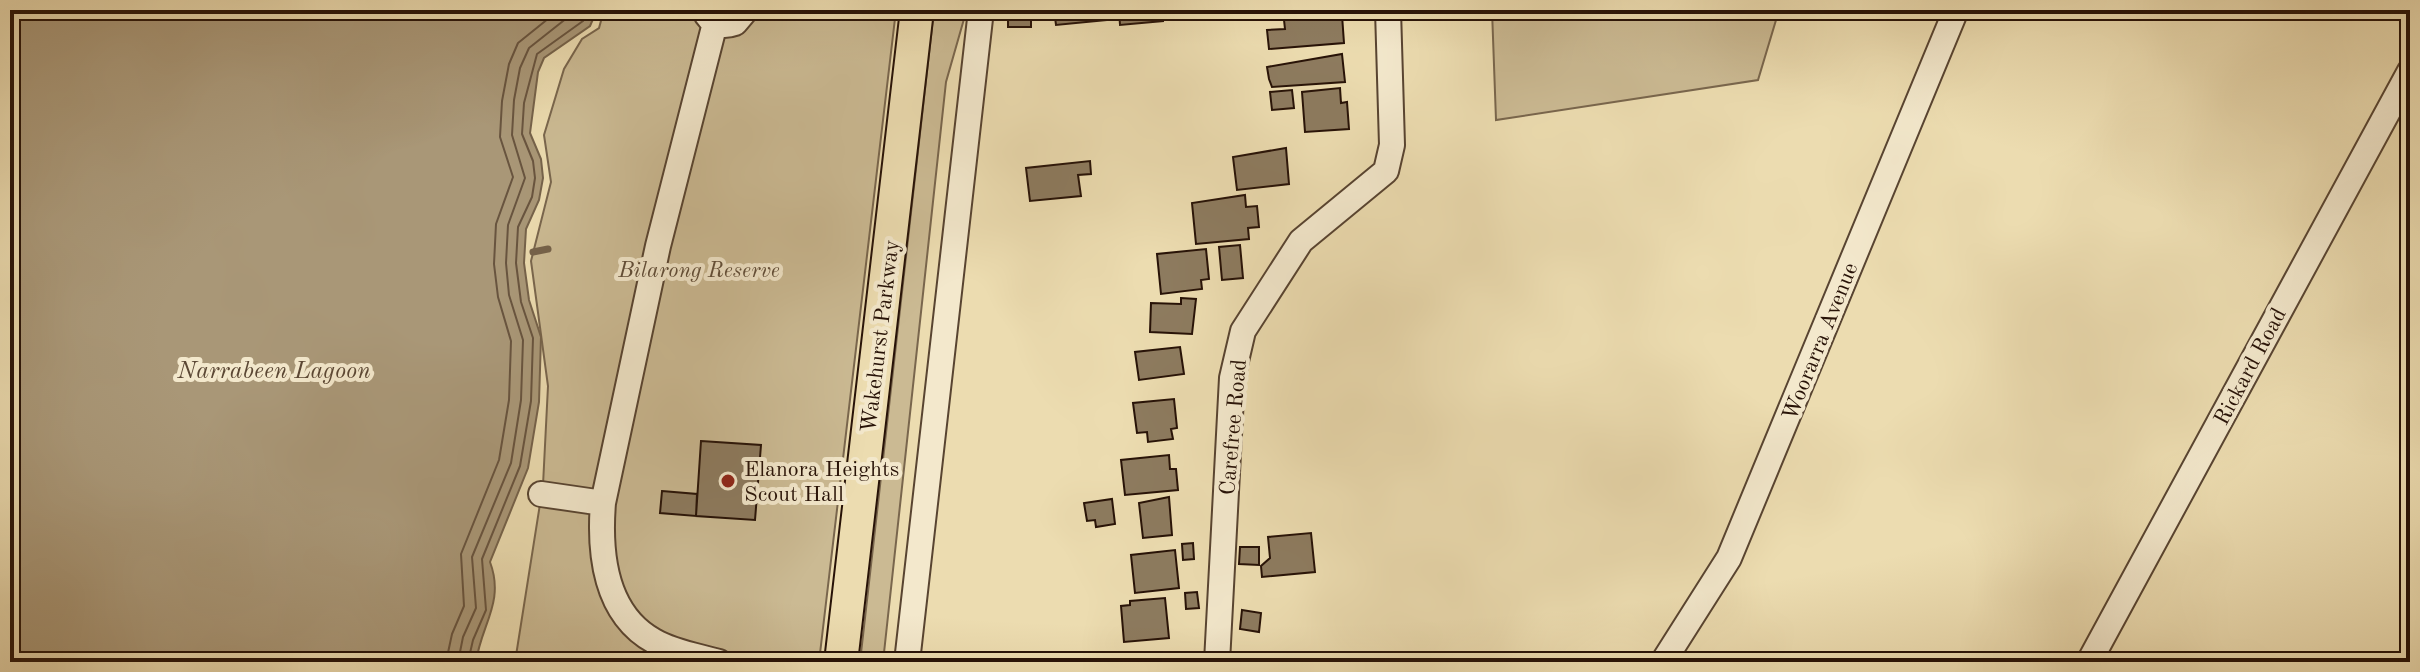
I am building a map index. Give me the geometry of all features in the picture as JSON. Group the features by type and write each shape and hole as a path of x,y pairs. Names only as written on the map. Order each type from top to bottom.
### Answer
{"main road":[{"name":"Wakehurst Parkway","path":"841,662 917,10"}],"street":[{"path":"719,662 655,643 638,630 620,608 606,575 601,539 603,503 710,17 735,23 746,10"},
{"path":"907,662 981,10"},
{"name":"Carefree Road","path":"1217,662 1232,378 1243,331 1301,241 1386,171 1392,145 1388,10"},
{"name":"Woorarra Avenue","path":"1663,662 1729,558 1956,10"},
{"name":"Rickard Road","path":"2089,662 2410,71"},
{"path":"541,494 603,503"}],"green space":[{"name":"Bilarong Reserve","path":"604,10 896,10 819,662 515,662 543,485 548,386 531,261 551,182 544,135 564,69 582,39 599,28"},
{"path":"934,10 966,12 946,82 883,662 860,662"},
{"path":"1492,10 1779,10 1758,80 1496,120"}],"water":[{"name":"Narrabeen Lagoon","path":"10,10 597,10 590,26 544,58 538,72 530,133 541,159 543,178 539,200 526,229 524,263 529,300 541,337 539,402 528,468 490,562 495,589 476,662 10,662"}],"building":[{"path":"1008,10 1031,10 1031,27 1008,27"},
{"path":"1054,10 1105,10 1106,20 1056,25"},
{"path":"1119,10 1162,10 1163,21 1120,25"},
{"path":"1217,10 1274,10 1218,16"},
{"path":"1342,15 1344,43 1269,49 1267,30 1285,29 1284,20"},
{"path":"1342,54 1345,82 1272,87 1267,67"},
{"path":"1340,88 1341,103 1347,102 1349,129 1305,132 1302,92"},
{"path":"1292,90 1294,108 1272,110 1270,92"},
{"path":"1286,148 1289,184 1237,190 1233,157"},
{"path":"1090,161 1091,174 1078,175 1081,196 1030,201 1026,168"},
{"path":"1245,195 1246,207 1257,206 1259,227 1248,228 1249,239 1196,244 1192,203"},
{"path":"1240,245 1243,278 1222,280 1219,247"},
{"path":"1206,249 1209,279 1201,280 1202,289 1161,294 1157,254"},
{"path":"1181,298 1196,299 1192,334 1150,332 1151,303 1181,304"},
{"path":"1180,347 1184,374 1139,380 1135,352"},
{"path":"1174,399 1177,428 1171,429 1173,439 1148,442 1147,432 1137,433 1133,403"},
{"name":"Elanora Heights Scout Hall","path":"701,441 761,445 755,520 696,516"},
{"path":"1169,455 1170,469 1176,469 1178,490 1125,495 1121,460"},
{"path":"662,491 697,494 696,516 660,513"},
{"path":"1169,497 1172,535 1143,538 1139,503"},
{"path":"1112,499 1115,524 1096,527 1095,520 1087,521 1084,503"},
{"path":"1311,533 1315,572 1262,577 1261,566 1270,558 1268,537"},
{"path":"1193,543 1194,559 1183,560 1182,544"},
{"path":"1240,547 1259,547 1259,565 1239,564"},
{"path":"1175,550 1179,588 1135,593 1131,555"},
{"path":"1197,592 1199,608 1186,609 1185,593"},
{"path":"1165,598 1169,638 1124,642 1121,606 1130,605 1130,601"},
{"path":"1242,610 1261,613 1259,632 1240,629"},
{"path":"1159,657 1160,662 1117,662 1117,659"}],"waterway":[{"path":"533,252 548,249"}],"place":[{"name":"Elanora Heights Scout Hall","path":"728,481"}]}
